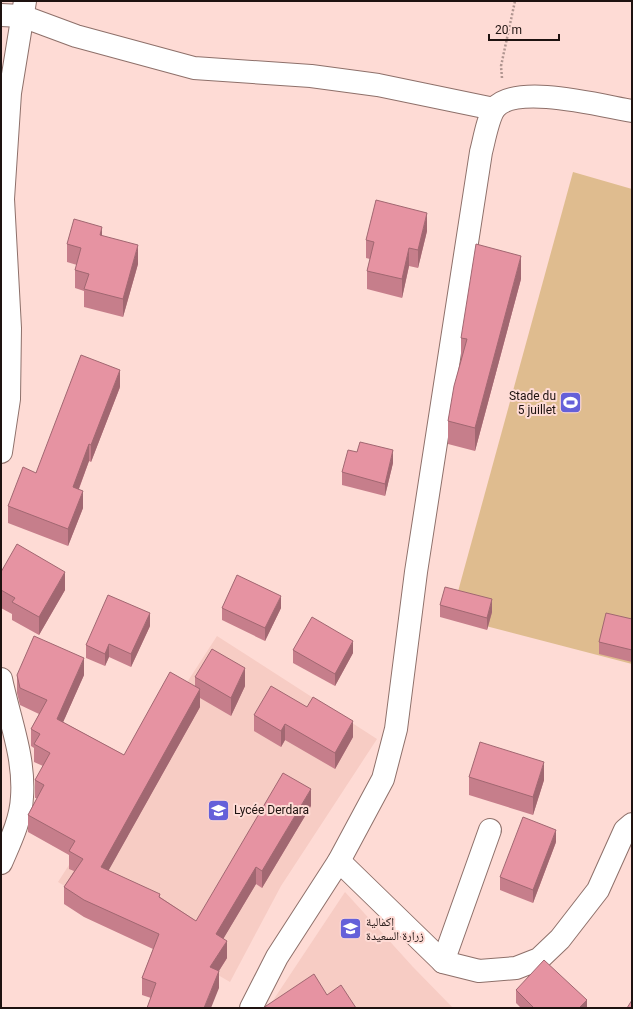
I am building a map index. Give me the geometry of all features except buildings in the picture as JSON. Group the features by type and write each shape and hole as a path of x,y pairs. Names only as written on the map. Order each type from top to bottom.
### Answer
{"street":[{"path":"1,452 8,398 5,363 10,328 3,199 16,11 76,36 194,68 311,76 378,85 499,105 532,96 554,97 632,111"},
{"path":"251,1008 277,957 339,861 384,779 396,729 416,572 481,152 499,105"},
{"path":"1,680 21,763 22,797 15,832 1,863"},
{"path":"339,861 443,962 479,971 516,968 539,959 560,939 598,890 625,830 632,824"},
{"path":"443,962 490,830"}],"path":[{"path":"499,105 501,66 515,1"}],"shaded area":[{"name":"Stade du 5 juillet","path":"573,172 632,189 632,664 451,617"},
{"name":"Lycée Derdara","path":"217,636 377,739 281,886 230,982 58,882"},
{"name":"إكمالية زرارة السعيدة","path":"345,892 413,967 453,1008 268,1008"}],"place":[{"name":"Stade du 5 juillet","path":"571,403"},
{"name":"Lycée Derdara","path":"218,810"},
{"name":"إكمالية زرارة السعيدة","path":"350,929"}]}
